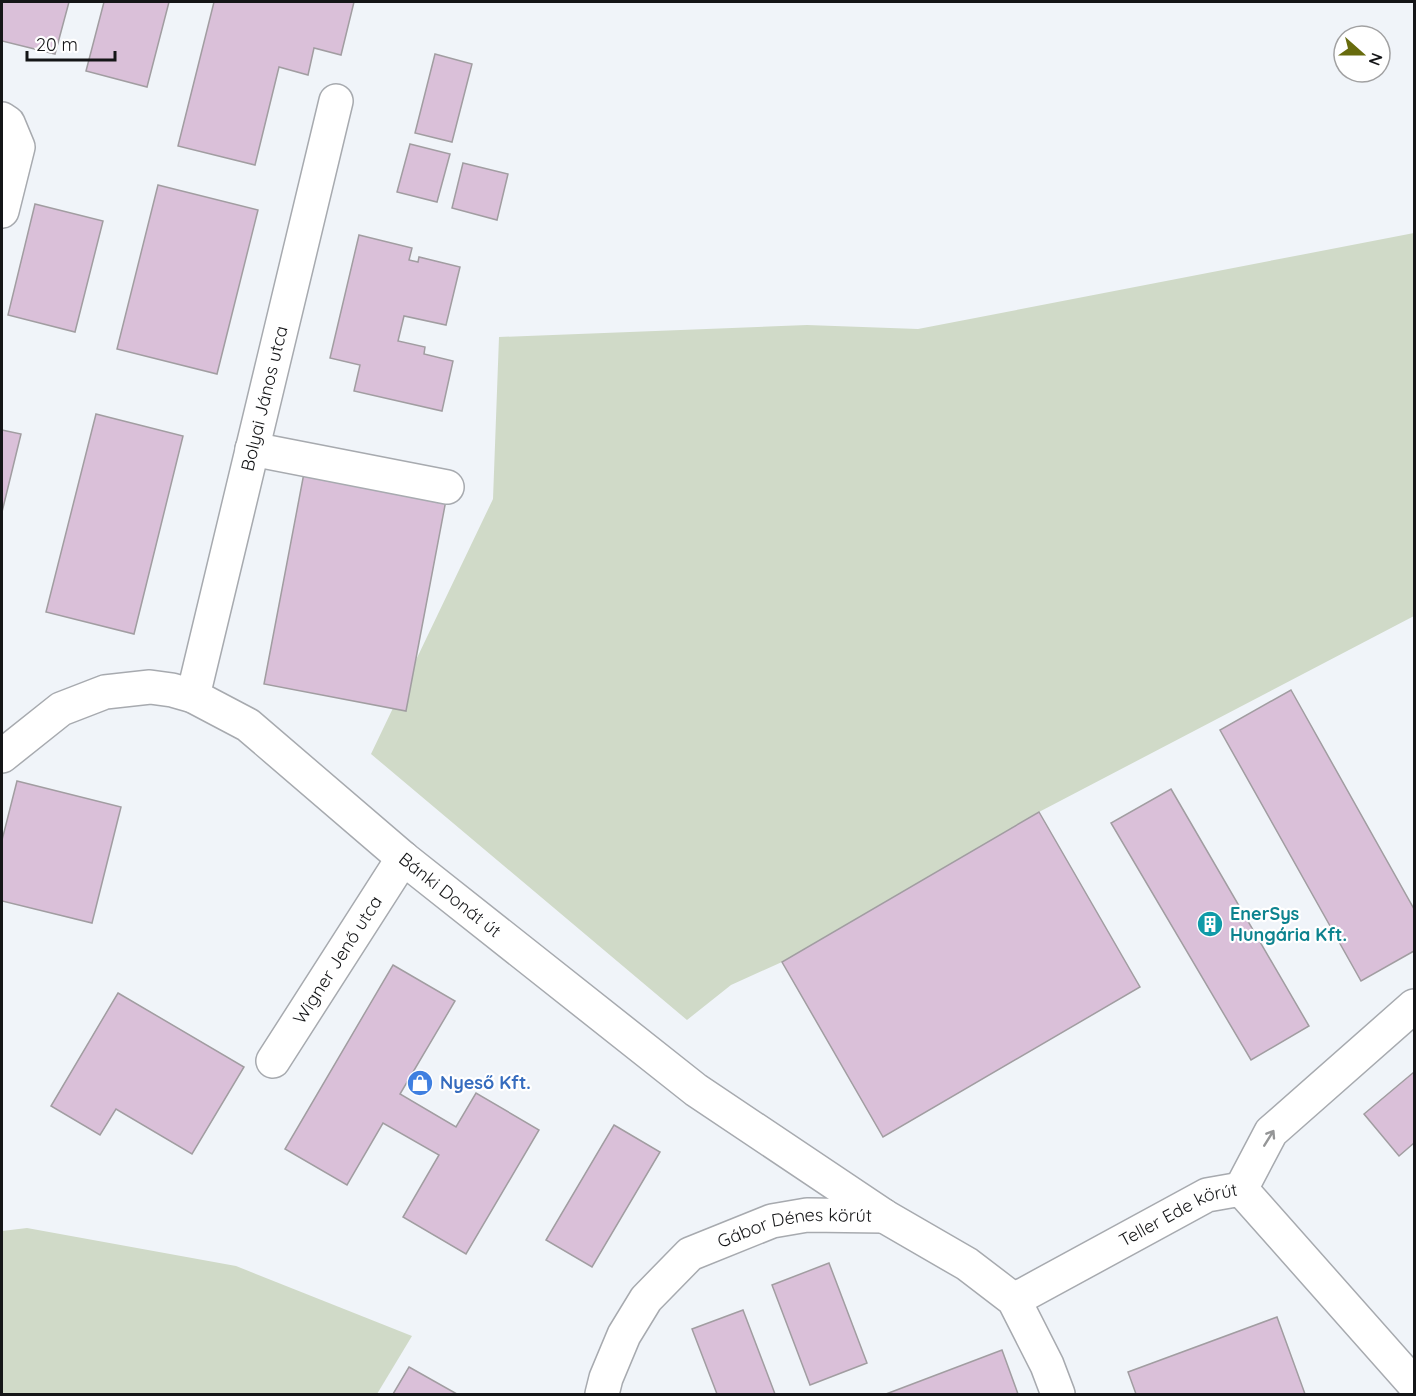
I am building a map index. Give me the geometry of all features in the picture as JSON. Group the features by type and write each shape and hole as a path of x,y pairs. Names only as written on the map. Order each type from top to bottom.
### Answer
{"lane":[{"name":"Bolyai János utca","path":"193,696 336,101"},
{"path":"2,119 8,123 18,147 2,211"},
{"path":"252,449 447,487"},
{"name":"Bánki Donát út","path":"2,756 61,709 105,692 150,687 193,696 248,725 403,858 696,1090 884,1216"},
{"name":"Wigner Jenő utca","path":"273,1061 403,858"},
{"path":"1241,1189 1270,1132 1414,1005"},
{"name":"Teller Ede körút","path":"1014,1300 1207,1195 1241,1189 1414,1384"},
{"name":"Gábor Dénes körút","path":"602,1395 606,1378 624,1335 646,1299 690,1254 772,1221 807,1215 884,1216 967,1264 1014,1300 1047,1365 1058,1395"}],"green space":[{"path":"1414,233 1414,616 1039,812 782,962 731,985 687,1020 371,754 493,499 499,337 807,325 918,329"},
{"path":"27,1228 236,1266 412,1336 377,1394 2,1394 2,1231"}],"building":[{"path":"2,2 69,2 55,54 2,41"},
{"path":"104,2 169,2 147,87 86,71"},
{"path":"214,2 354,2 341,55 314,48 308,75 279,67 255,165 178,146"},
{"path":"435,54 472,64 452,142 415,133"},
{"path":"410,144 450,154 437,202 397,192"},
{"path":"463,163 508,174 497,220 452,208"},
{"path":"158,185 258,210 217,374 117,349"},
{"path":"35,204 103,221 75,332 8,315"},
{"path":"359,235 412,248 409,260 418,262 419,257 460,267 446,325 404,316 398,341 425,347 424,354 453,361 442,411 354,391 360,365 330,358"},
{"path":"96,414 183,436 134,634 46,612"},
{"path":"2,430 21,434 2,512"},
{"path":"304,473 446,500 406,711 264,684"},
{"path":"1291,690 1414,909 1414,951 1361,981 1220,730"},
{"path":"17,781 121,807 92,923 2,901 2,840"},
{"name":"EnerSys Hungária Kft.","path":"1171,789 1309,1026 1251,1060 1111,823"},
{"path":"1039,812 1140,987 883,1137 782,962"},
{"path":"393,965 455,1001 400,1094 456,1127 476,1093 539,1130 466,1254 403,1217 439,1155 383,1123 347,1185 285,1149"},
{"path":"118,993 244,1067 192,1154 116,1109 100,1135 51,1106"},
{"path":"1414,1072 1414,1143 1399,1156 1364,1114"},
{"path":"614,1125 660,1152 592,1267 546,1240"},
{"path":"829,1263 867,1363 810,1385 772,1285"},
{"path":"743,1310 775,1394 717,1394 692,1329"},
{"path":"1277,1317 1305,1394 1136,1394 1128,1372"},
{"path":"1002,1350 1018,1394 886,1394"},
{"path":"409,1367 457,1394 393,1394"}],"place":[{"name":"EnerSys Hungária Kft.","path":"1210,924"},
{"name":"Nyeső Kft.","path":"420,1083"}]}
